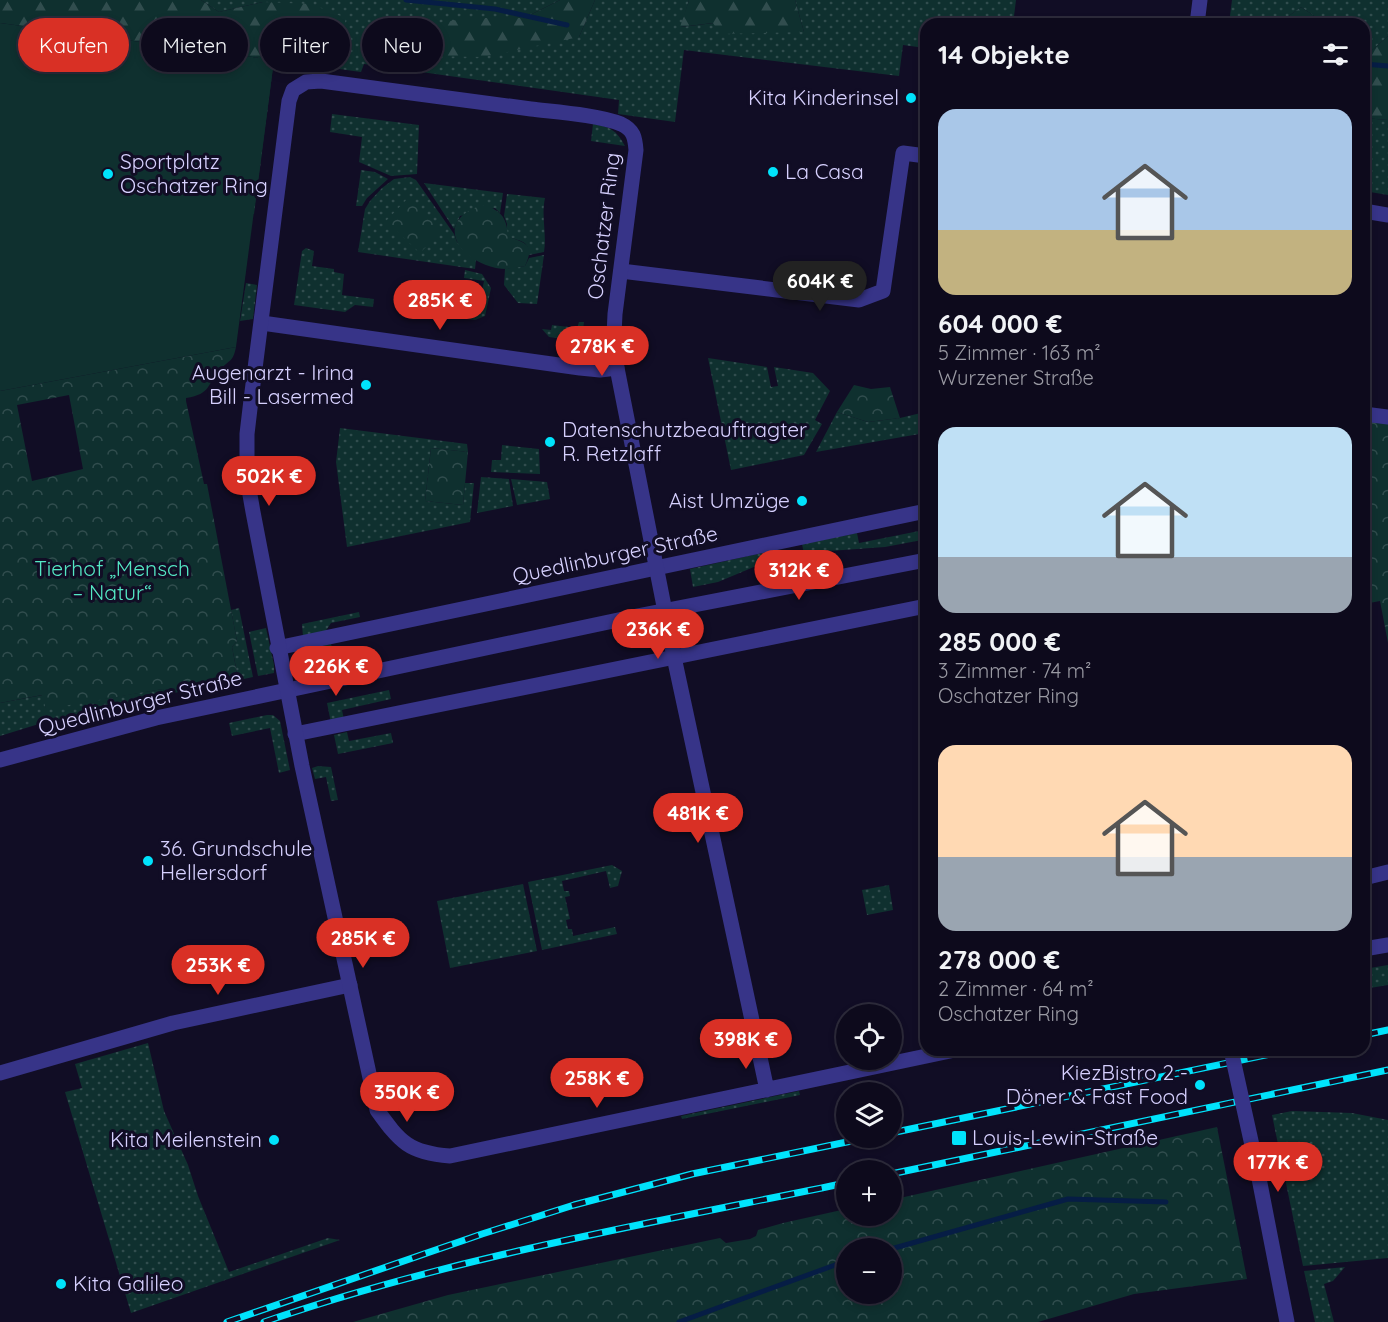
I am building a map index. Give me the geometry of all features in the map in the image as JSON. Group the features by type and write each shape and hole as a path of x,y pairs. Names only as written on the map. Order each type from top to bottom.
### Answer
{"street":[{"path":"1198,18 1200,0"},
{"name":"Oschatzer Ring","path":"767,1090 674,657 617,368 615,314 636,150 634,137 631,131 621,124 589,117 321,81 306,82 293,90 289,101 247,434 247,478 277,648 377,1110 395,1135 407,1145 427,1154 450,1156 767,1090 927,1056"},
{"path":"621,271 859,300 883,291 903,153 920,155"},
{"path":"1370,212 1388,215"},
{"path":"262,323 580,368 600,370 617,368"},
{"path":"1370,415 1388,417"},
{"name":"Quedlinburger Straße","path":"277,648 920,512"},
{"name":"Quedlinburger Straße","path":"0,760 156,718 666,610 920,561"},
{"path":"295,734 920,607"},
{"path":"1370,876 1388,872"},
{"path":"1370,948 1388,945"},
{"path":"0,1073 173,1023 350,985"},
{"path":"1232,1056 1287,1322"}],"green space":[{"path":"0,0 201,0 219,12 263,2 311,4 346,18 260,18 260,58 248,56 248,18 141,18 141,42 129,40 129,18 18,18 18,25 0,23"},
{"path":"201,0 560,0 524,18 468,18 579,37 595,0 689,0 681,27 714,23 804,32 795,0 1016,0 1014,18 920,18 920,47 903,45 899,76 684,50 675,122 618,114 619,100 421,72 443,72 443,18 362,18 362,69 361,72 350,70 350,18 262,18 263,2 219,12"},
{"path":"560,0 595,0 579,37 483,57 443,56 443,22 468,18 524,18"},
{"path":"689,0 795,0 804,32 720,34 713,23 680,27"},
{"path":"1232,0 1388,0 1388,36 1370,52 1370,18 1317,18 1301,7 1286,18 1230,18"},
{"path":"1301,7 1317,18 1286,18"},
{"path":"0,23 18,25 18,72 129,72 129,40 141,42 141,72 248,72 248,56 260,58 260,72 272,72 236,347 0,391"},
{"path":"1388,36 1388,120 1370,118 1370,52"},
{"path":"260,39 260,72 272,72 254,214 246,213"},
{"path":"332,114 419,125 417,174 391,176 359,162 362,137 330,132"},
{"path":"1370,118 1388,120 1388,195 1370,192"},
{"path":"593,124 612,130 625,146 591,141"},
{"path":"361,170 375,172 388,179 367,198 362,206 356,206"},
{"path":"410,177 416,180 454,234 457,242 476,260 475,269 358,252 365,209 370,201 394,179"},
{"path":"424,183 503,193 500,213 495,208 460,216 454,229"},
{"path":"507,194 545,198 544,252 529,255 525,244 507,236 504,216"},
{"path":"408,198 442,230 420,253 386,221"},
{"path":"482,205 494,209 501,215 506,224 508,236 527,245 529,252 525,266 507,269 492,267 478,262 458,244 455,234 457,223 465,213"},
{"path":"306,248 314,251 312,266 334,269 334,272 344,274 342,295 374,299 373,307 355,305 345,312 294,305 302,251"},
{"path":"544,255 537,304 518,303 504,285 505,269 525,266 529,258"},
{"path":"465,270 482,274 491,288 485,316 475,320 407,311 408,305 427,306 427,310 446,313 447,309 459,313 459,311 475,313 478,291 482,291 484,281 464,278"},
{"path":"246,283 257,285 253,319 240,321"},
{"path":"579,322 584,322 582,337 579,337 578,341 549,337 542,329 551,330 552,325 577,328"},
{"name":"Tierhof „Mensch – Natur“","path":"236,347 232,358 216,374 208,388 200,394 186,398 186,401 204,484 207,484 237,641 232,647 238,679 165,695 163,689 46,709 42,695 0,703 0,391","holes":["69,395 83,469 32,481 17,405"]},
{"path":"708,358 767,367 771,387 778,386 774,367 813,373 830,391 815,420 822,424 804,455 731,470"},
{"path":"854,385 871,389 890,387 900,418 868,422 837,412"},
{"path":"837,412 868,422 920,413 920,434 816,452"},
{"path":"1370,420 1388,422 1388,643 1380,601 1370,603"},
{"path":"340,428 467,444 468,452 431,448 425,501 463,505 465,483 474,483 470,522 347,547 336,462"},
{"path":"502,445 539,449 540,474 491,472 492,460 501,460"},
{"path":"431,448 468,452 463,505 425,501"},
{"path":"481,477 509,479 513,506 477,513"},
{"path":"511,479 547,482 550,499 517,505"},
{"path":"919,531 920,534 920,540 885,547 804,554 802,544 857,533 859,543"},
{"path":"766,552 768,561 718,582 693,587 690,569"},
{"path":"239,608 253,677 230,682 238,678 232,647 237,641 231,610"},
{"path":"359,612 360,617 331,623 325,632 303,637 302,624"},
{"path":"266,628 274,673 258,676 249,632"},
{"path":"331,644 333,653 357,648 358,656 309,667 306,649"},
{"path":"163,689 165,695 42,723 0,736 0,703 43,695 46,708"},
{"path":"389,690 391,699 342,710 344,720 331,723 327,703"},
{"path":"273,715 280,721 290,770 279,773 270,728 232,736 229,723"},
{"path":"347,732 349,741 391,733 393,743 338,754 334,735"},
{"path":"331,767 338,800 331,801 326,777 315,779 312,768"},
{"path":"612,865 622,871 618,886 610,888 606,871 562,881 564,891 569,891 570,896 565,897 570,919 566,920 568,929 572,929 573,936 615,927 617,934 542,950 528,882"},
{"path":"523,884 537,951 450,968 437,901"},
{"path":"889,885 893,910 867,915 862,890"},
{"path":"1388,965 1388,985 1370,988 1370,968"},
{"path":"148,1043 164,1111 188,1165 229,1272 328,1238 340,1240 131,1313 65,1092 82,1088 75,1064"},
{"path":"799,1091 800,1095 682,1119 681,1116"},
{"path":"1292,1111 1352,1113 1388,1120 1388,1258 1303,1266 1272,1115"},
{"path":"1217,1127 1247,1279 1134,1294 1038,1322 353,1322 448,1295 720,1238 726,1243 750,1239 756,1236 758,1230 836,1211 836,1226 902,1226 902,1198"},
{"path":"1345,1267 1333,1281 1324,1284 1334,1322 1315,1322 1304,1271"}],"waterway":[{"path":"406,0 495,9 567,25"},
{"path":"1370,64 1388,66"},
{"path":"902,1246 1068,1199 1166,1202"},
{"path":"679,1322 836,1265"}],"railway":[{"path":"1370,1034 1388,1030"},
{"path":"902,1131 1261,1056"},
{"path":"902,1172 1388,1070"},
{"path":"227,1322 482,1234 574,1205 692,1174 836,1144"},
{"path":"264,1322 407,1278 480,1260 626,1227 836,1185"}],"place":[{"name":"Kita Kinderinsel","path":"911,98"},
{"name":"La Casa","path":"773,172"},
{"name":"Sportplatz Oschatzer Ring","path":"108,174"},
{"name":"Augenarzt - Irina Bill - Lasermed","path":"366,385"},
{"name":"Datenschutzbeauftragter R. Retzlaff","path":"550,442"},
{"name":"Aist Umzüge","path":"802,501"},
{"name":"36. Grundschule Hellersdorf","path":"148,861"},
{"name":"KiezBistro 2 - Döner & Fast Food","path":"1200,1085"},
{"name":"Louis-Lewin-Straße","path":"959,1138"},
{"name":"Kita Meilenstein","path":"274,1140"},
{"name":"Kita Galileo","path":"61,1284"}]}
